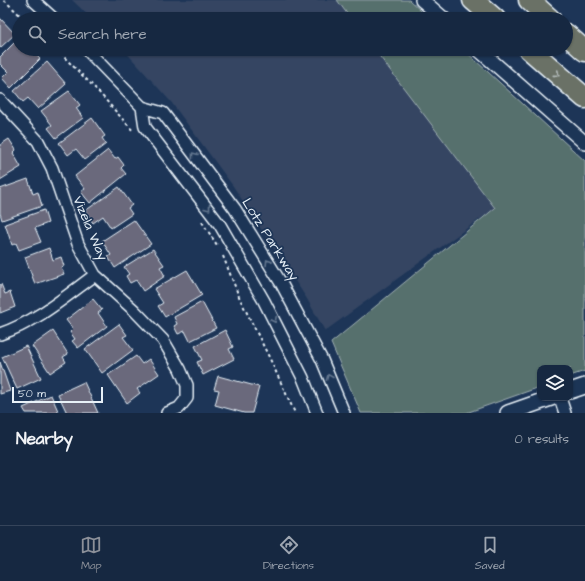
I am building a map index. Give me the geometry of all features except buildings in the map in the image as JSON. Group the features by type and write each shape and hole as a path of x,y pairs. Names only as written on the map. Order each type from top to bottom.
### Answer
{"highway":[{"path":"473,0 487,12"},
{"path":"529,0 542,12"},
{"path":"573,40 585,51"},
{"path":"537,56 585,98"}],"main road":[{"path":"573,390 585,386"},
{"path":"508,413 542,401"}],"street":[{"path":"33,0 46,12"},
{"path":"422,0 436,12"},
{"path":"93,56 142,107 145,127 220,225 256,287 303,378 317,413"},
{"path":"486,56 585,143"},
{"name":"Vizela Way","path":"0,100 38,141 52,168 78,244 95,275 134,310 163,340 180,369 187,385 187,398 179,408 167,413"},
{"name":"Lotz Parkway","path":"142,107 163,113 235,209 281,283 322,360 344,413"},
{"path":"0,334 17,328 37,317 95,275"},
{"path":"561,401 565,413"}],"path":[{"path":"4,0 17,12"},
{"path":"63,56 96,89 137,136"},
{"path":"200,218 217,246"},
{"path":"221,252 240,299 295,413"}],"shaded area":[{"path":"72,0 337,0 346,12 85,12"},
{"path":"129,56 379,56 495,208 325,331 307,299 233,186 171,102"}],"green space":[{"path":"337,0 409,0 422,12 346,12"},
{"path":"379,56 471,56 585,161 585,371 573,375 573,365 537,365 537,388 466,413 361,413 331,343 495,208"}]}
